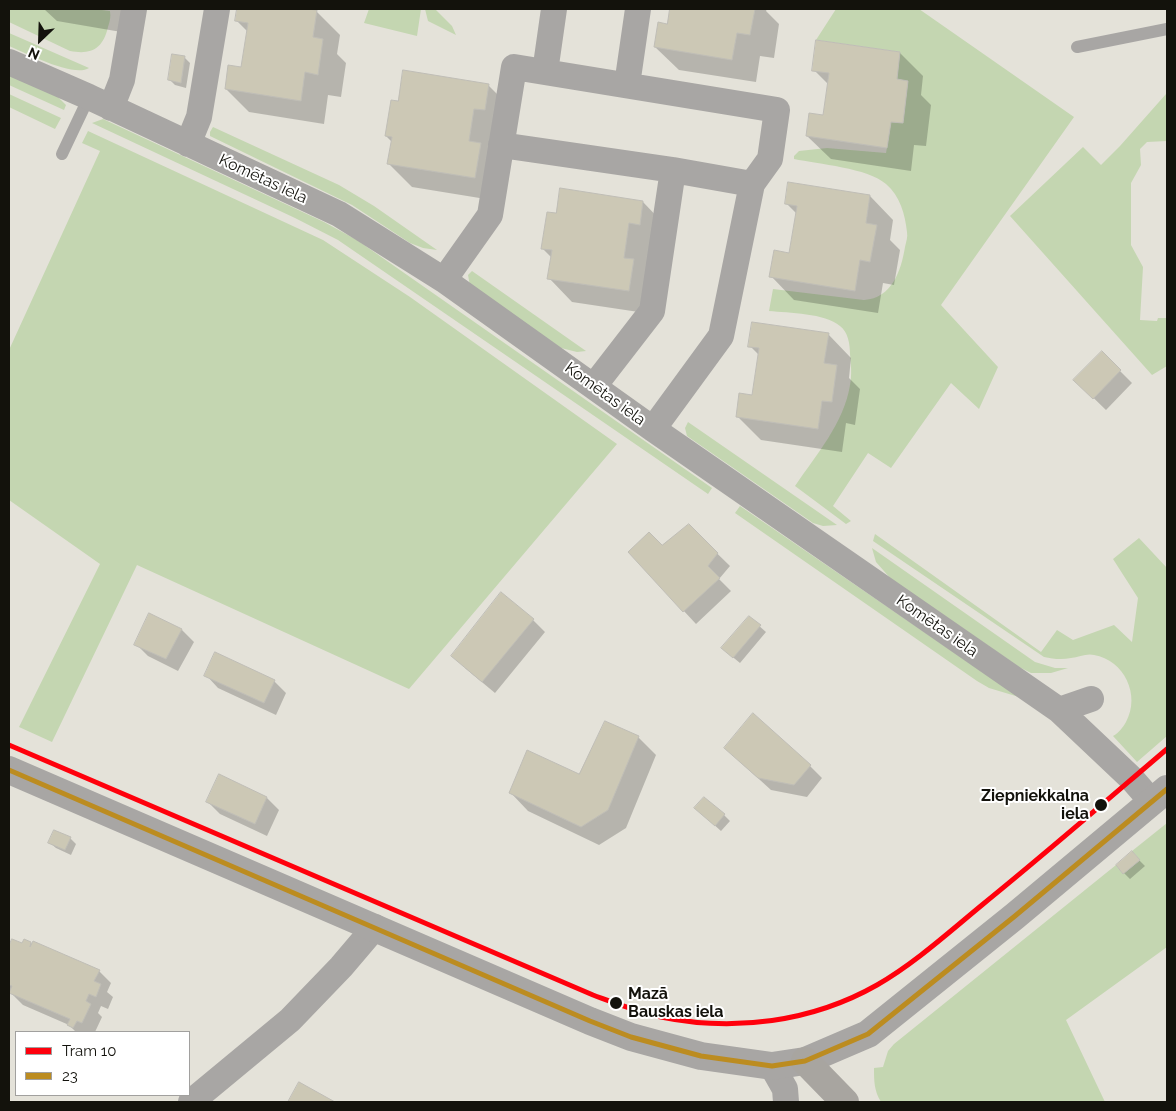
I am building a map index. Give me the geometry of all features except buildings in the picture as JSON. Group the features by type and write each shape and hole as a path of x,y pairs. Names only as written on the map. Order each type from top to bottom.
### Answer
{"highway":[{"path":"805,1060 845,1102"}],"street":[{"path":"100,102 122,80 134,9"},
{"path":"188,144 199,117 217,9"},
{"path":"545,72 554,9"},
{"path":"627,85 638,9"},
{"name":"Komētas iela","path":"9,62 100,102 339,214 444,280 653,429 1059,710 1132,779 1160,796"},
{"path":"444,280 490,215 514,67 777,110 770,159 752,184 721,336 653,429"},
{"path":"501,145 673,170 752,184"},
{"path":"594,386 652,310 673,170"},
{"path":"1059,710 1091,699"},
{"path":"11,776 375,927 631,1037 700,1056 772,1066 805,1060 868,1034 1160,796"},
{"path":"190,1102 290,1020 341,967 375,927"},
{"path":"772,1066 785,1089 786,1102"}],"lane":[{"path":"1077,46 1167,29"},
{"path":"62,154 100,102"}],"green space":[{"path":"9,9 94,9 110,11 110,17 103,41 95,49 77,52 70,51 9,22"},
{"path":"369,9 421,9 417,36 364,23"},
{"path":"425,9 435,9 452,26 456,35 428,21"},
{"path":"836,9 919,9 1074,117 941,305 998,367 979,409 951,383 891,468 868,453 833,506 851,521 846,524 795,486 828,438 847,399 851,373 848,338 840,326 825,318 806,314 769,311 773,289 864,300 874,298 882,294 894,282 903,256 907,236 905,219 895,194 886,184 855,170 794,159 794,156 799,151 827,148 886,153 891,122 903,123 908,81 897,79 900,52 816,40"},
{"path":"9,33 89,68 73,70 27,54 9,46"},
{"path":"9,75 57,96 66,105 64,110 9,85"},
{"path":"9,94 61,118 55,129 9,107"},
{"path":"1166,94 1167,141 1147,142 1140,149 1141,165 1131,183 1131,245 1143,267 1140,320 1157,321 1158,318 1167,318 1167,366 1152,375 1010,216 1083,147 1101,165"},
{"path":"103,119 324,222 357,240 712,488 708,494 338,240 92,123"},
{"path":"213,127 339,185 374,206 437,250 423,248 410,243 352,205 210,136"},
{"path":"88,131 323,240 410,297 617,444 409,689 137,565 52,742 19,727 100,564 9,500 9,350 100,151 82,143"},
{"path":"472,271 586,351 577,352 561,348 470,286 468,275"},
{"path":"688,422 837,525 823,526 813,523 687,436 685,428"},
{"path":"740,506 1019,697 989,688 977,681 735,513"},
{"path":"875,534 1041,652 1057,630 1073,640 1114,625 1132,642 1138,598 1113,559 1139,538 1167,568 1167,736 1137,762 1113,736 1119,732 1126,722 1132,701 1127,680 1114,664 1105,658 1091,655 1064,659 1044,657 873,541"},
{"path":"872,548 1035,662 1055,668 1068,668 1051,673 1031,673 1019,667 891,579 876,562"},
{"path":"1167,823 1167,947 1066,1020 1105,1102 881,1102 874,1081 874,1068 883,1067 888,1051 894,1044 1116,865 1123,874 1140,860 1132,851"}],"tram line":[{"name":"10","path":"9,745 593,995 661,1017 716,1024 772,1021 799,1015 826,1008 852,998 877,985 905,967 944,937 1167,749"}],"transit line":[{"name":"23","path":"9,770 631,1037 701,1056 772,1066 805,1061 868,1034 1015,916 1167,789"}],"place":[{"name":"Ziepniekkalna iela","path":"1101,805"},
{"name":"Mazā Bauskas iela","path":"616,1003"}]}
